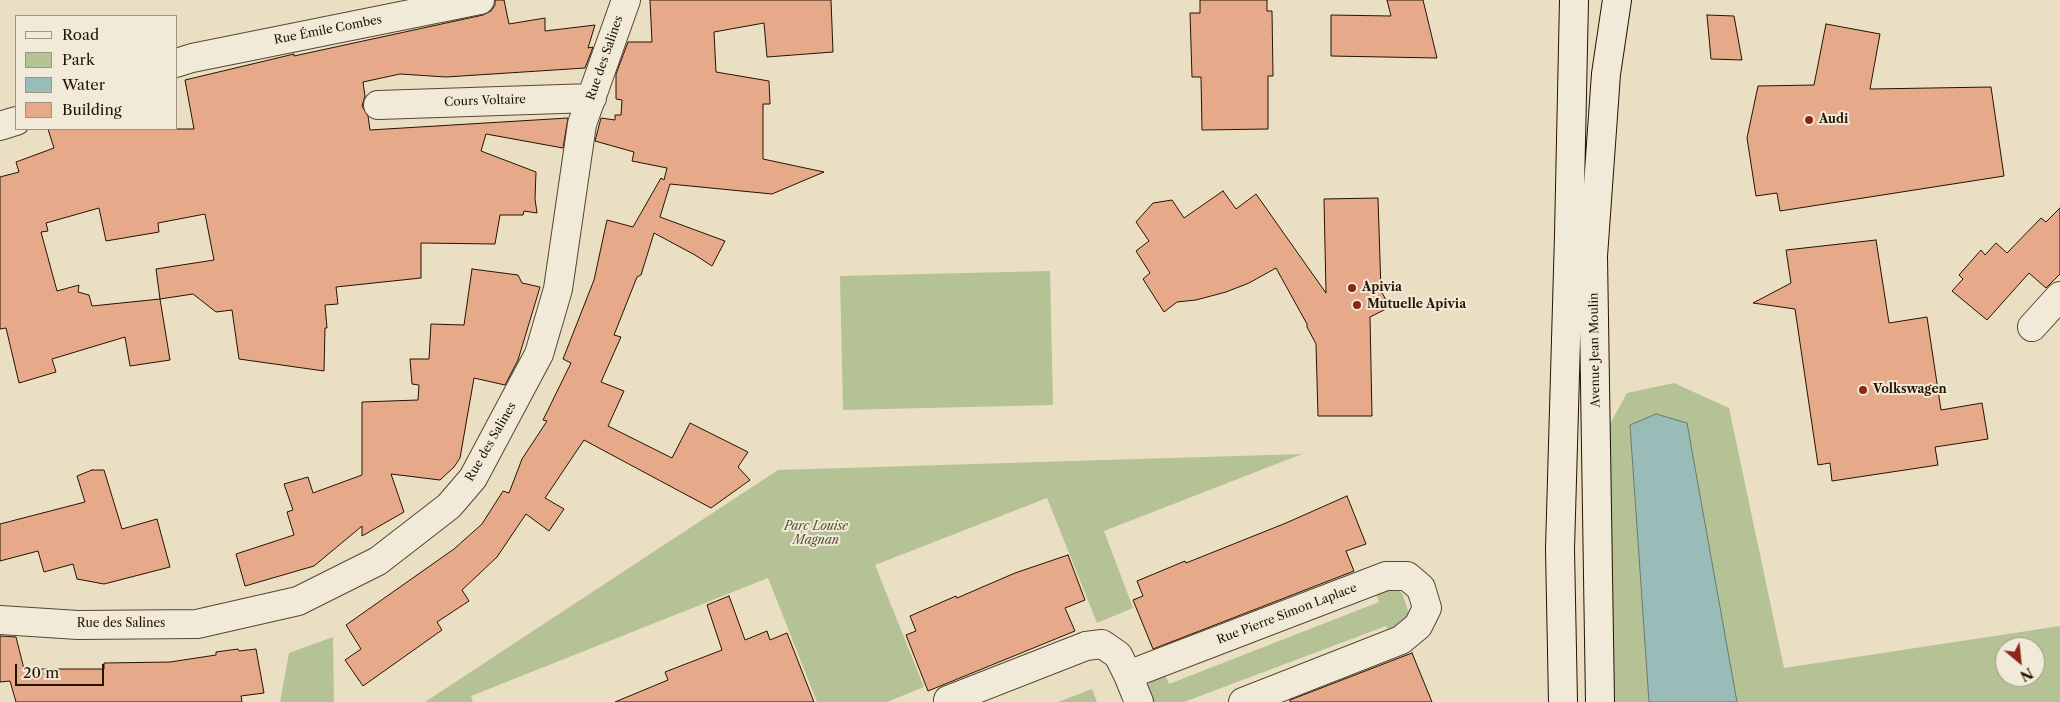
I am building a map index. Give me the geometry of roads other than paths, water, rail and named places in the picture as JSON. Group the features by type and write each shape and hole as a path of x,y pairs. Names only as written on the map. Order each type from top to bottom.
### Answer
{"street":[{"name":"Rue Émile Combes","path":"178,62 480,0"},
{"name":"Rue des Salines","path":"0,620 78,625 196,624 298,601 378,561 449,506 473,478 539,354 558,289 582,124 626,0"},
{"path":"1563,702 1560,549 1570,235 1574,0"},
{"name":"Avenue Jean Moulin","path":"1600,702 1593,256 1606,74 1617,0"},
{"name":"Cours Voltaire","path":"378,105 592,98"},
{"path":"0,126 15,121"},
{"path":"2032,327 2060,296"},
{"name":"Rue Pierre Simon Laplace","path":"1128,675 1386,576 1406,576 1421,588 1427,608 1418,626 1401,640 1243,702"},
{"path":"948,700 1086,646 1102,644 1118,655 1139,702"}],"water":[{"path":"1656,414 1687,423 1737,702 1649,702 1630,425"}],"place":[{"name":"Audi","path":"1809,120"},
{"name":"Apivia","path":"1352,288"},
{"name":"Mutuelle Apivia","path":"1357,305"},
{"name":"Volkswagen","path":"1863,390"}],"park label":[{"name":"Parc Louise Magnan","path":"816,534"}]}
